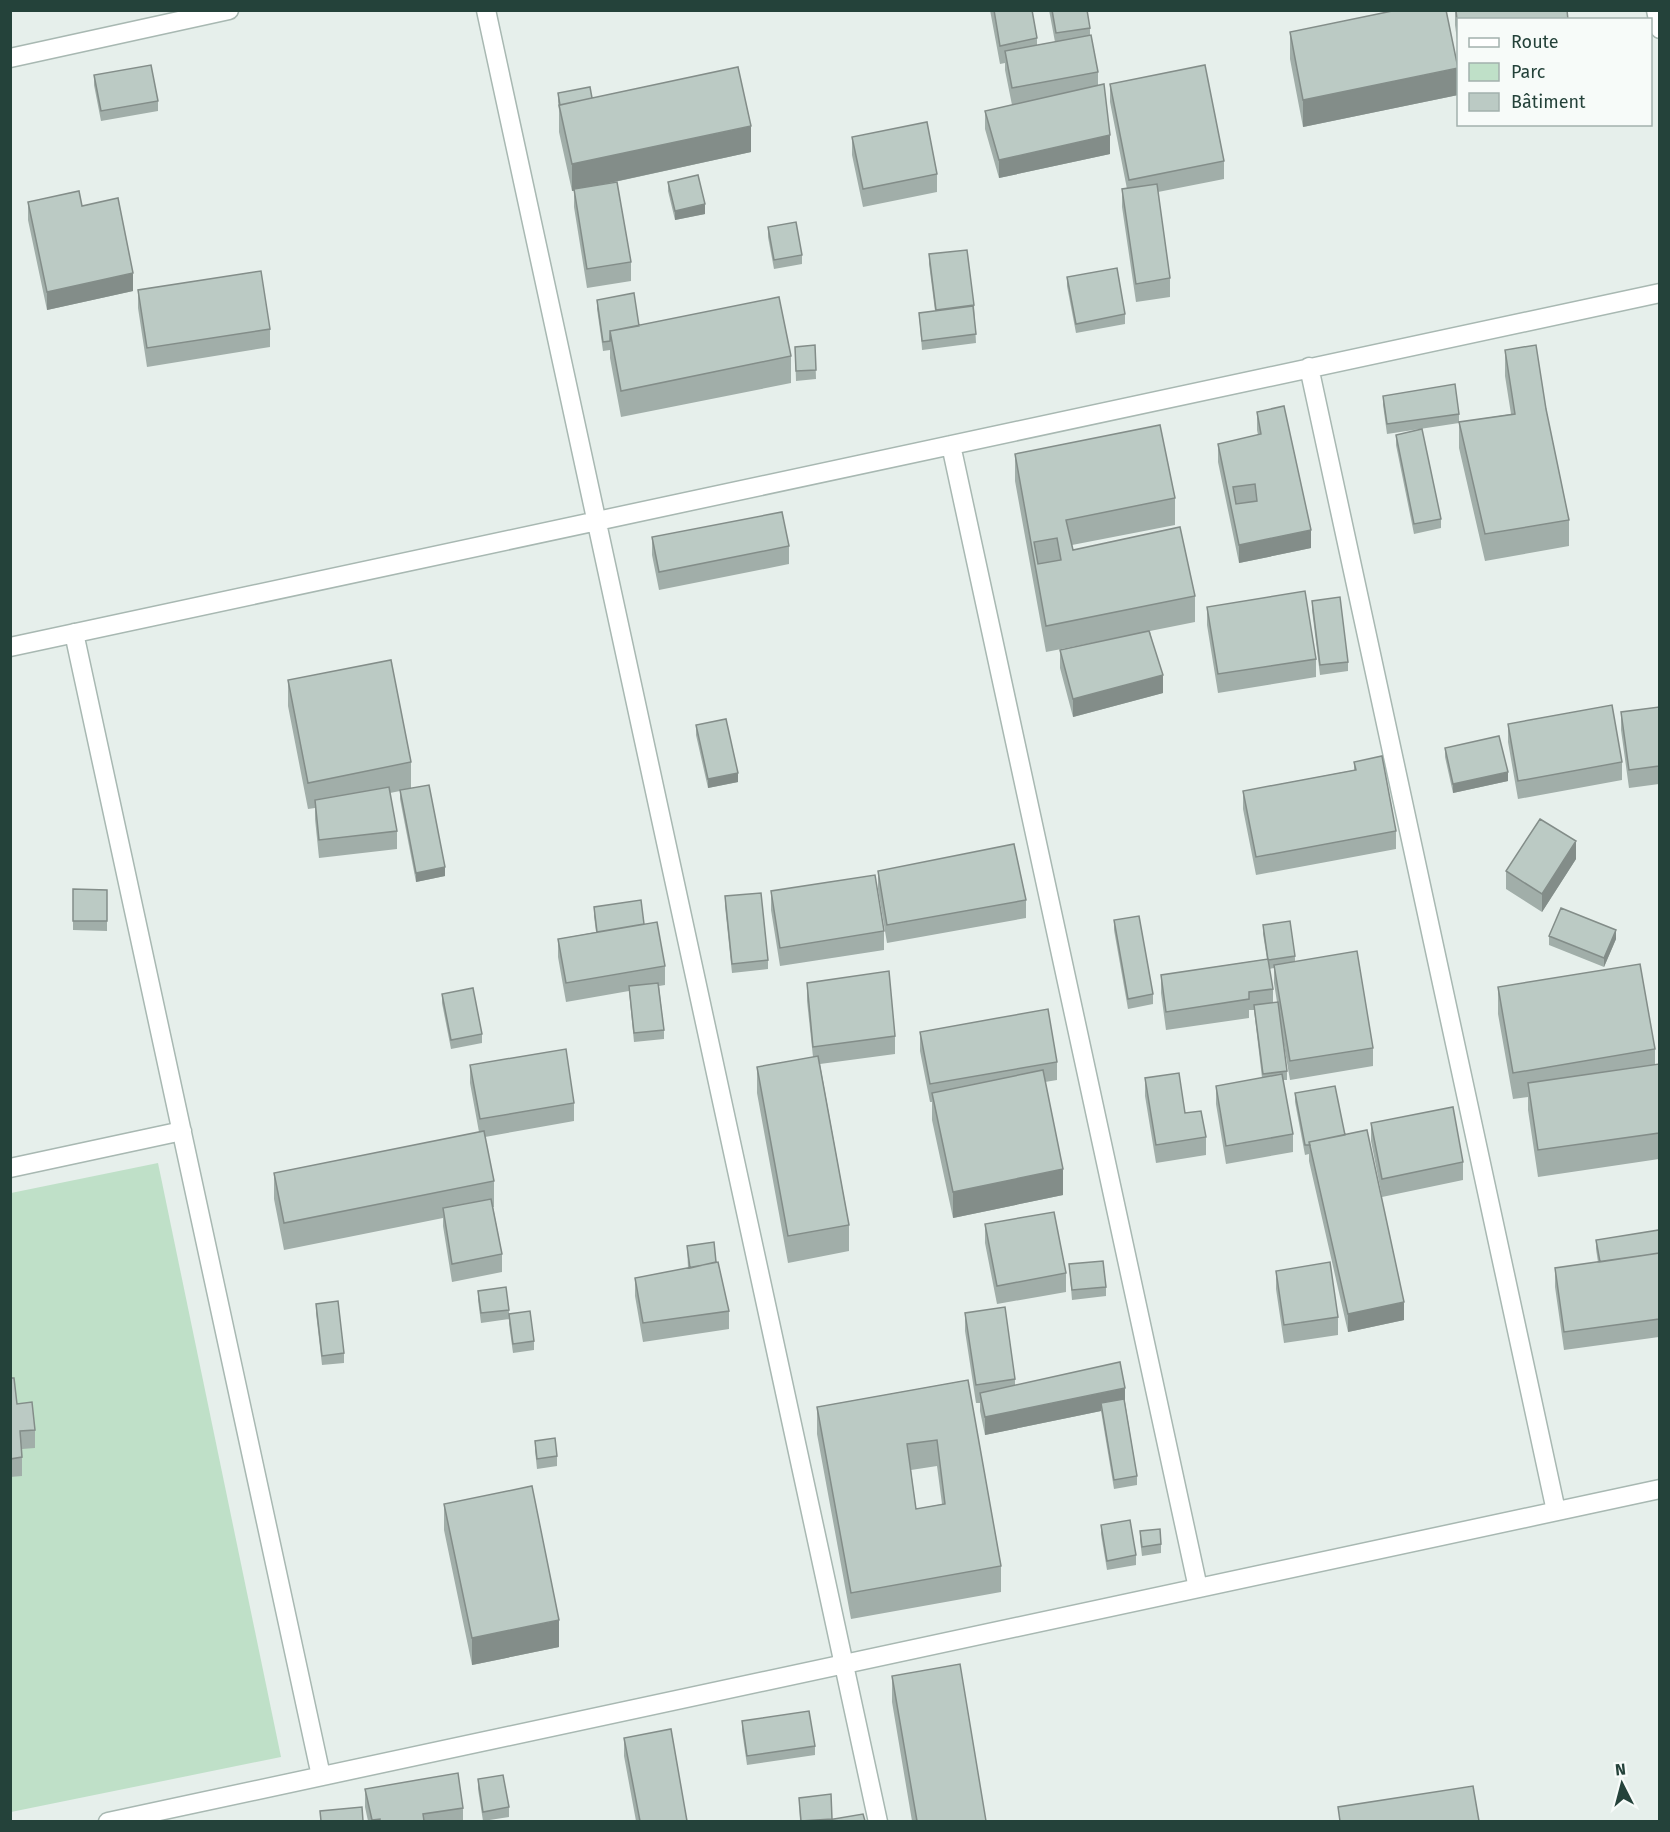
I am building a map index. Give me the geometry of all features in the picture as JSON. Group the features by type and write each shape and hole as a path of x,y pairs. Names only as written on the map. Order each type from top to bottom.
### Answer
{"street":[{"path":"10,58 229,10"},
{"path":"486,10 878,1821"},
{"path":"1656,10 1659,29"},
{"path":"10,647 1659,293"},
{"path":"1309,368 1556,1511"},
{"path":"951,445 1198,1588"},
{"path":"74,633 321,1776"},
{"path":"10,1168 182,1131"},
{"path":"108,1821 1659,1489"}],"green space":[{"path":"158,1163 281,1757 11,1812 11,1193"}],"building":[{"path":"994,10 1032,10 1037,38 1000,46"},
{"path":"1052,10 1087,10 1090,28 1056,33"},
{"path":"1397,10 1446,10 1457,68 1303,100 1290,32"},
{"path":"1456,10 1567,10 1568,18 1457,18 1457,20"},
{"path":"1091,35 1098,72 1012,88 1005,51"},
{"path":"151,65 158,101 101,111 94,75"},
{"path":"1205,65 1224,161 1129,180 1110,84"},
{"path":"738,67 751,126 572,164 559,105"},
{"path":"1104,84 1110,135 999,160 985,111"},
{"path":"590,87 592,98 560,105 558,93"},
{"path":"927,122 937,174 863,189 852,137"},
{"path":"698,175 705,204 675,211 668,182"},
{"path":"617,182 631,262 587,269 574,189"},
{"path":"1157,184 1170,278 1136,284 1122,189"},
{"path":"79,191 82,206 118,198 133,273 47,292 28,202"},
{"path":"796,222 802,255 774,260 768,227"},
{"path":"967,250 974,305 936,310 929,254"},
{"path":"1117,268 1125,314 1076,324 1067,277"},
{"path":"261,271 270,329 147,348 138,290"},
{"path":"634,293 639,326 610,331 610,341 603,342 597,300"},
{"path":"779,297 791,356 621,391 610,331"},
{"path":"973,306 976,334 922,341 919,313"},
{"path":"815,345 816,370 796,371 795,347"},
{"path":"1536,345 1546,409 1569,520 1485,534 1459,422 1515,414 1505,350"},
{"path":"1455,384 1459,414 1387,424 1383,396"},
{"path":"1284,406 1311,530 1239,545 1218,444 1261,434 1257,412","holes":["1255,484 1257,501 1236,504 1233,487"]},
{"path":"1160,425 1175,498 1066,520 1073,550 1180,527 1195,596 1046,626 1015,454","holes":["1057,538 1061,560 1038,564 1034,542"]},
{"path":"1422,429 1441,519 1414,524 1396,435"},
{"path":"782,512 789,546 659,572 652,537"},
{"path":"1305,591 1316,659 1218,674 1207,607"},
{"path":"1340,597 1348,662 1320,665 1312,601"},
{"path":"1149,631 1163,675 1073,699 1060,650"},
{"path":"391,660 411,762 308,783 288,680"},
{"path":"1612,705 1622,762 1518,781 1508,724"},
{"path":"1659,707 1659,766 1629,770 1621,712"},
{"path":"726,719 738,773 708,779 696,725"},
{"path":"1499,736 1508,772 1453,784 1445,748"},
{"path":"1382,756 1396,831 1256,857 1243,791 1356,770 1354,762"},
{"path":"429,785 445,867 416,873 400,790"},
{"path":"389,787 397,831 319,840 315,800"},
{"path":"1540,819 1576,841 1542,894 1506,871"},
{"path":"1014,844 1026,900 887,925 878,871"},
{"path":"875,875 884,931 780,948 771,891"},
{"path":"73,889 107,890 107,921 73,921"},
{"path":"761,893 768,960 732,964 725,896"},
{"path":"641,900 644,924 597,932 594,907"},
{"path":"1561,908 1616,930 1604,958 1549,936"},
{"path":"1139,916 1153,994 1128,999 1114,920"},
{"path":"1290,921 1295,956 1268,960 1263,925"},
{"path":"657,922 665,966 566,983 558,939"},
{"path":"1357,951 1373,1048 1290,1061 1274,965"},
{"path":"1268,959 1273,989 1249,992 1249,999 1166,1012 1161,975"},
{"path":"1640,964 1655,1049 1513,1073 1498,987"},
{"path":"889,971 895,1036 813,1047 807,983"},
{"path":"658,983 664,1030 634,1033 629,986"},
{"path":"473,988 482,1034 451,1040 442,994"},
{"path":"1278,1002 1287,1071 1263,1074 1254,1005"},
{"path":"1048,1009 1057,1062 930,1084 920,1032"},
{"path":"566,1049 574,1103 480,1119 470,1065"},
{"path":"818,1056 849,1225 788,1236 757,1067"},
{"path":"1659,1064 1659,1133 1538,1150 1528,1083"},
{"path":"1043,1070 1063,1169 953,1192 932,1093"},
{"path":"1179,1073 1185,1113 1201,1111 1206,1137 1156,1145 1145,1078"},
{"path":"1282,1074 1293,1134 1226,1146 1216,1086"},
{"path":"1335,1086 1345,1135 1309,1142 1310,1145 1305,1145 1295,1093"},
{"path":"1453,1107 1463,1162 1382,1179 1371,1123"},
{"path":"1367,1130 1404,1302 1348,1314 1309,1142"},
{"path":"484,1131 494,1181 284,1223 274,1173"},
{"path":"491,1199 502,1254 452,1264 443,1208"},
{"path":"1054,1212 1066,1273 997,1286 985,1224"},
{"path":"1659,1230 1659,1253 1600,1262 1596,1240"},
{"path":"714,1242 716,1262 690,1268 687,1246"},
{"path":"1659,1253 1659,1319 1564,1332 1555,1268"},
{"path":"1103,1261 1106,1287 1072,1290 1069,1264"},
{"path":"718,1262 729,1311 643,1323 635,1278"},
{"path":"1330,1262 1338,1317 1284,1325 1276,1271"},
{"path":"506,1287 509,1310 481,1313 478,1291"},
{"path":"338,1301 344,1353 322,1356 316,1304"},
{"path":"1005,1307 1015,1379 976,1385 965,1313"},
{"path":"530,1311 534,1341 513,1344 509,1314"},
{"path":"1120,1362 1125,1388 985,1417 980,1393"},
{"path":"10,1378 14,1378 17,1404 32,1402 35,1430 20,1431 22,1457 10,1459"},
{"path":"968,1380 1001,1566 851,1593 817,1407","holes":["937,1440 945,1504 916,1509 907,1444"]},
{"path":"1124,1399 1137,1476 1114,1480 1101,1403"},
{"path":"555,1438 557,1456 537,1459 535,1441"},
{"path":"532,1486 559,1620 472,1638 444,1504"},
{"path":"1130,1520 1136,1555 1107,1561 1101,1525"},
{"path":"1160,1529 1161,1544 1142,1547 1140,1531"},
{"path":"960,1664 986,1821 917,1821 892,1676"},
{"path":"809,1711 815,1746 747,1756 742,1721"},
{"path":"671,1729 687,1821 640,1821 624,1738"},
{"path":"458,1773 463,1808 423,1814 424,1821 372,1820 365,1789"},
{"path":"503,1775 509,1807 483,1812 478,1779"},
{"path":"1473,1786 1479,1821 1340,1821 1338,1807"},
{"path":"831,1794 832,1819 801,1821 799,1798"},
{"path":"362,1807 363,1821 321,1821 320,1811"},
{"path":"863,1814 865,1821 822,1821"}]}
